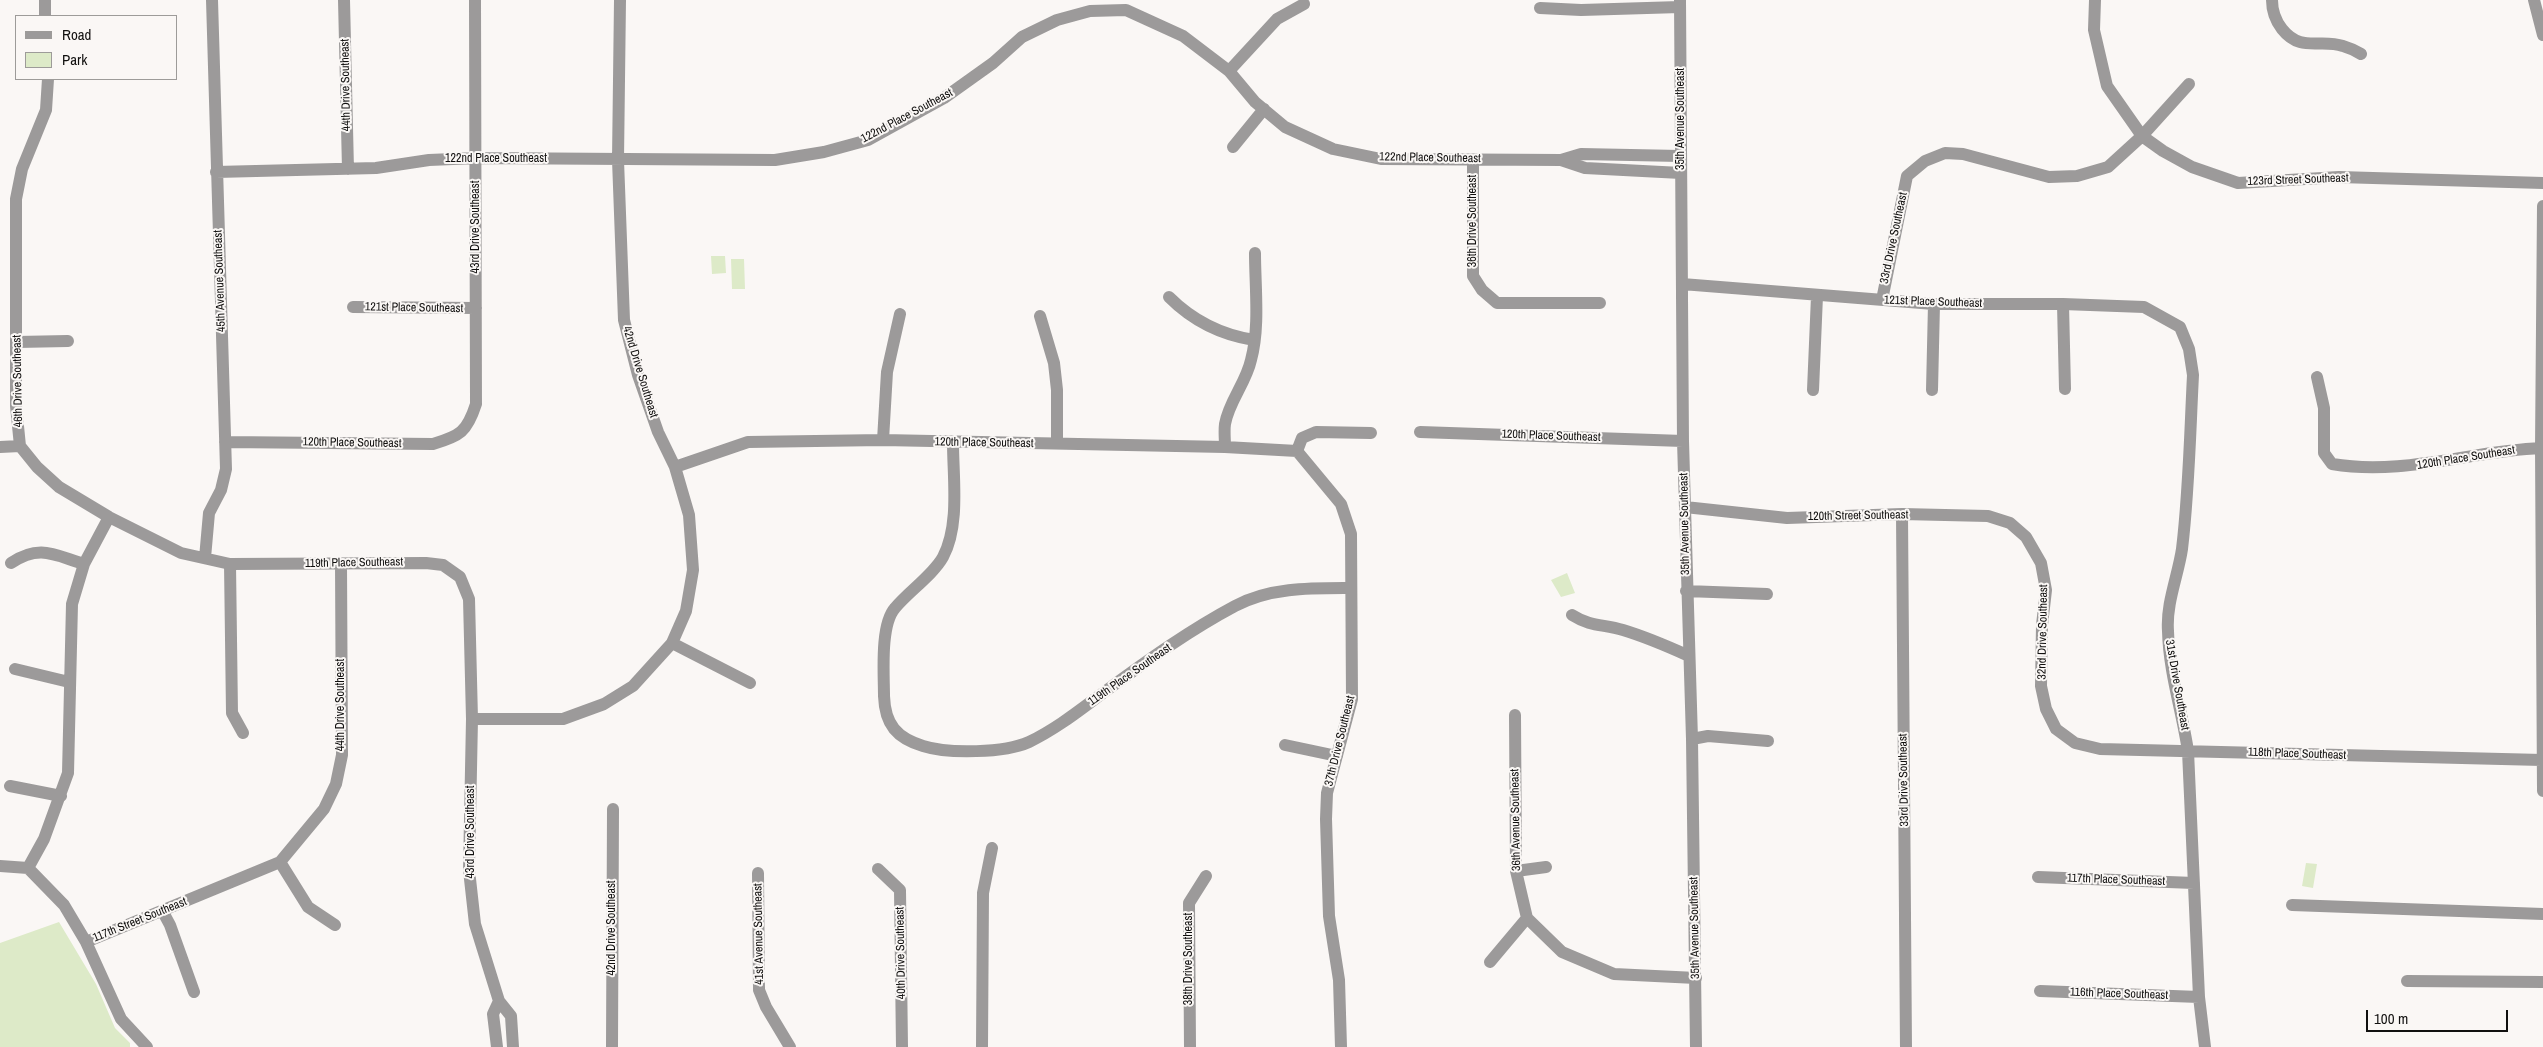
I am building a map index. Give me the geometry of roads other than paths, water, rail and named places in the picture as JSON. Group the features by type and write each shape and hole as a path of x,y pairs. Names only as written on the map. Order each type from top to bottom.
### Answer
{"street":[{"path":"45,0 45,15"},
{"name":"45th Avenue Southeast","path":"205,558 209,512 222,490 226,469 212,0"},
{"name":"44th Drive Southeast","path":"344,0 348,169"},
{"name":"43rd Drive Southeast","path":"470,422 476,404 475,0"},
{"name":"42nd Drive Southeast","path":"620,0 618,160 624,320 638,375 658,432 676,467 689,515 693,570 686,611 672,643"},
{"name":"123rd Street Southeast","path":"2095,0 2094,30 2107,86 2142,136 2163,151 2192,167 2238,183 2339,178 2543,183"},
{"path":"2272,0 2272,10 2276,22 2291,38 2302,44 2342,45 2361,54"},
{"path":"2534,0 2543,35"},
{"path":"1540,8 1581,10 1680,3"},
{"name":"35th Avenue Southeast","path":"1680,3 1683,441 1686,591 1692,739 1696,1047"},
{"path":"1229,71 1277,19 1304,4"},
{"name":"122nd Place Southeast","path":"216,172 376,168 429,160 476,158 775,160 824,152 868,140 944,98 993,63 1022,37 1057,20 1090,11 1126,5 1183,36 1229,71 1264,109 1285,127 1333,149 1381,159 1561,160 1581,154 1680,156"},
{"name":"46th Drive Southeast","path":"48,80 46,110 22,169 16,199 16,406 20,446 37,467 59,487 109,517"},
{"path":"2142,136 2189,84"},
{"path":"1233,147 1264,109"},
{"name":"33rd Drive Southeast","path":"1882,300 1907,176 1925,161 1945,153 1963,154 2048,177 2077,176 2108,167 2142,136"},
{"name":"36th Drive Southeast","path":"1473,160 1473,276 1482,290 1497,303 1600,303"},
{"name":"122nd Place Southeast","path":"1561,160 1585,168 1681,173"},
{"path":"2543,206 2541,448 2543,791"},
{"path":"1225,447 1225,424 1230,407 1247,376 1254,340 1255,253"},
{"name":"121st Place Southeast","path":"1682,284 1934,304 2064,304 2144,307 2180,327"},
{"path":"1813,390 1817,296"},
{"path":"1169,298 1202,323 1237,338 1254,340"},
{"path":"1932,390 1934,304"},
{"path":"2064,304 2064,389"},
{"name":"121st Place Southeast","path":"353,307 476,308"},
{"path":"883,440 887,372 900,314"},
{"path":"1040,316 1054,362 1057,390 1058,444"},
{"name":"31st Drive Southeast","path":"2180,327 2189,349 2194,375 2182,550 2172,591 2168,629 2170,664 2182,712 2188,751 2199,997 2205,1047"},
{"path":"17,342 68,341"},
{"name":"120th Place Southeast","path":"2317,378 2324,408 2324,453 2332,464 2349,467 2407,467 2505,450 2541,448"},
{"name":"120th Place Southeast","path":"225,442 433,444 457,437 470,422"},
{"path":"1297,451 1302,438 1316,432 1370,433"},
{"name":"120th Place Southeast","path":"1420,432 1683,441"},
{"name":"120th Place Southeast","path":"676,467 748,442 883,440 953,443 1225,447 1297,451"},
{"name":"119th Place Southeast","path":"953,443 951,532 942,558 893,610 886,632 884,699 890,726 908,742 932,749 988,750 1026,743 1065,723 1158,654 1236,606 1262,595 1306,588 1351,588"},
{"path":"0,447 20,446"},
{"name":"37th Drive Southeast","path":"1297,451 1341,504 1351,534 1352,699 1327,794 1326,868 1329,916 1339,980 1342,1047"},
{"name":"120th Street Southeast","path":"1685,507 1787,518 1902,514 1988,516 2010,523 2026,537"},
{"name":"33rd Drive Southeast","path":"1902,514 1906,1047"},
{"path":"0,866 28,868 44,839 62,796 68,773 72,604 84,564 109,517"},
{"name":"119th Place Southeast","path":"109,517 181,552 230,564 426,562 443,565 460,577 469,599 472,719"},
{"name":"32nd Drive Southeast","path":"2026,537 2041,562 2046,590 2042,625 2042,686 2046,709 2056,729"},
{"path":"11,564 25,554 42,552 84,564"},
{"path":"230,564 232,712 244,733"},
{"name":"44th Drive Southeast","path":"280,862 324,810 336,784 342,755 341,564"},
{"path":"1686,591 1767,594"},
{"path":"1572,615 1587,625 1611,627 1643,636 1689,656"},
{"path":"472,719 563,719 604,704 633,686 672,643 750,684"},
{"path":"15,669 69,682"},
{"name":"36th Avenue Southeast","path":"1515,715 1516,871 1527,918"},
{"name":"43rd Drive Southeast","path":"472,719 470,870 475,924 499,1001 511,1016 513,1047"},
{"name":"118th Place Southeast","path":"2056,729 2075,743 2100,749 2542,760"},
{"path":"1692,739 1708,736 1768,741"},
{"path":"1285,745 1337,756"},
{"path":"10,786 62,796"},
{"name":"42nd Drive Southeast","path":"612,1047 613,809"},
{"path":"982,1047 982,893 992,848"},
{"path":"280,862 308,907 335,925"},
{"name":"117th Street Southeast","path":"28,868 64,904 86,942 163,912 280,862"},
{"path":"1516,871 1546,867"},
{"name":"40th Drive Southeast","path":"878,869 900,890 902,1047"},
{"name":"41st Avenue Southeast","path":"758,873 759,990 766,1007 790,1047"},
{"name":"38th Drive Southeast","path":"1190,1047 1189,904 1206,876"},
{"name":"117th Place Southeast","path":"2038,877 2194,883"},
{"path":"2292,904 2543,914"},
{"path":"163,912 170,925 194,992"},
{"path":"1490,962 1527,918 1562,952 1614,974 1696,978"},
{"path":"86,942 122,1019 147,1047"},
{"path":"2407,981 2543,982"},
{"name":"116th Place Southeast","path":"2040,991 2199,997"},
{"name":"43rd Drive Southeast","path":"497,1047 493,1014 499,1001"}]}
